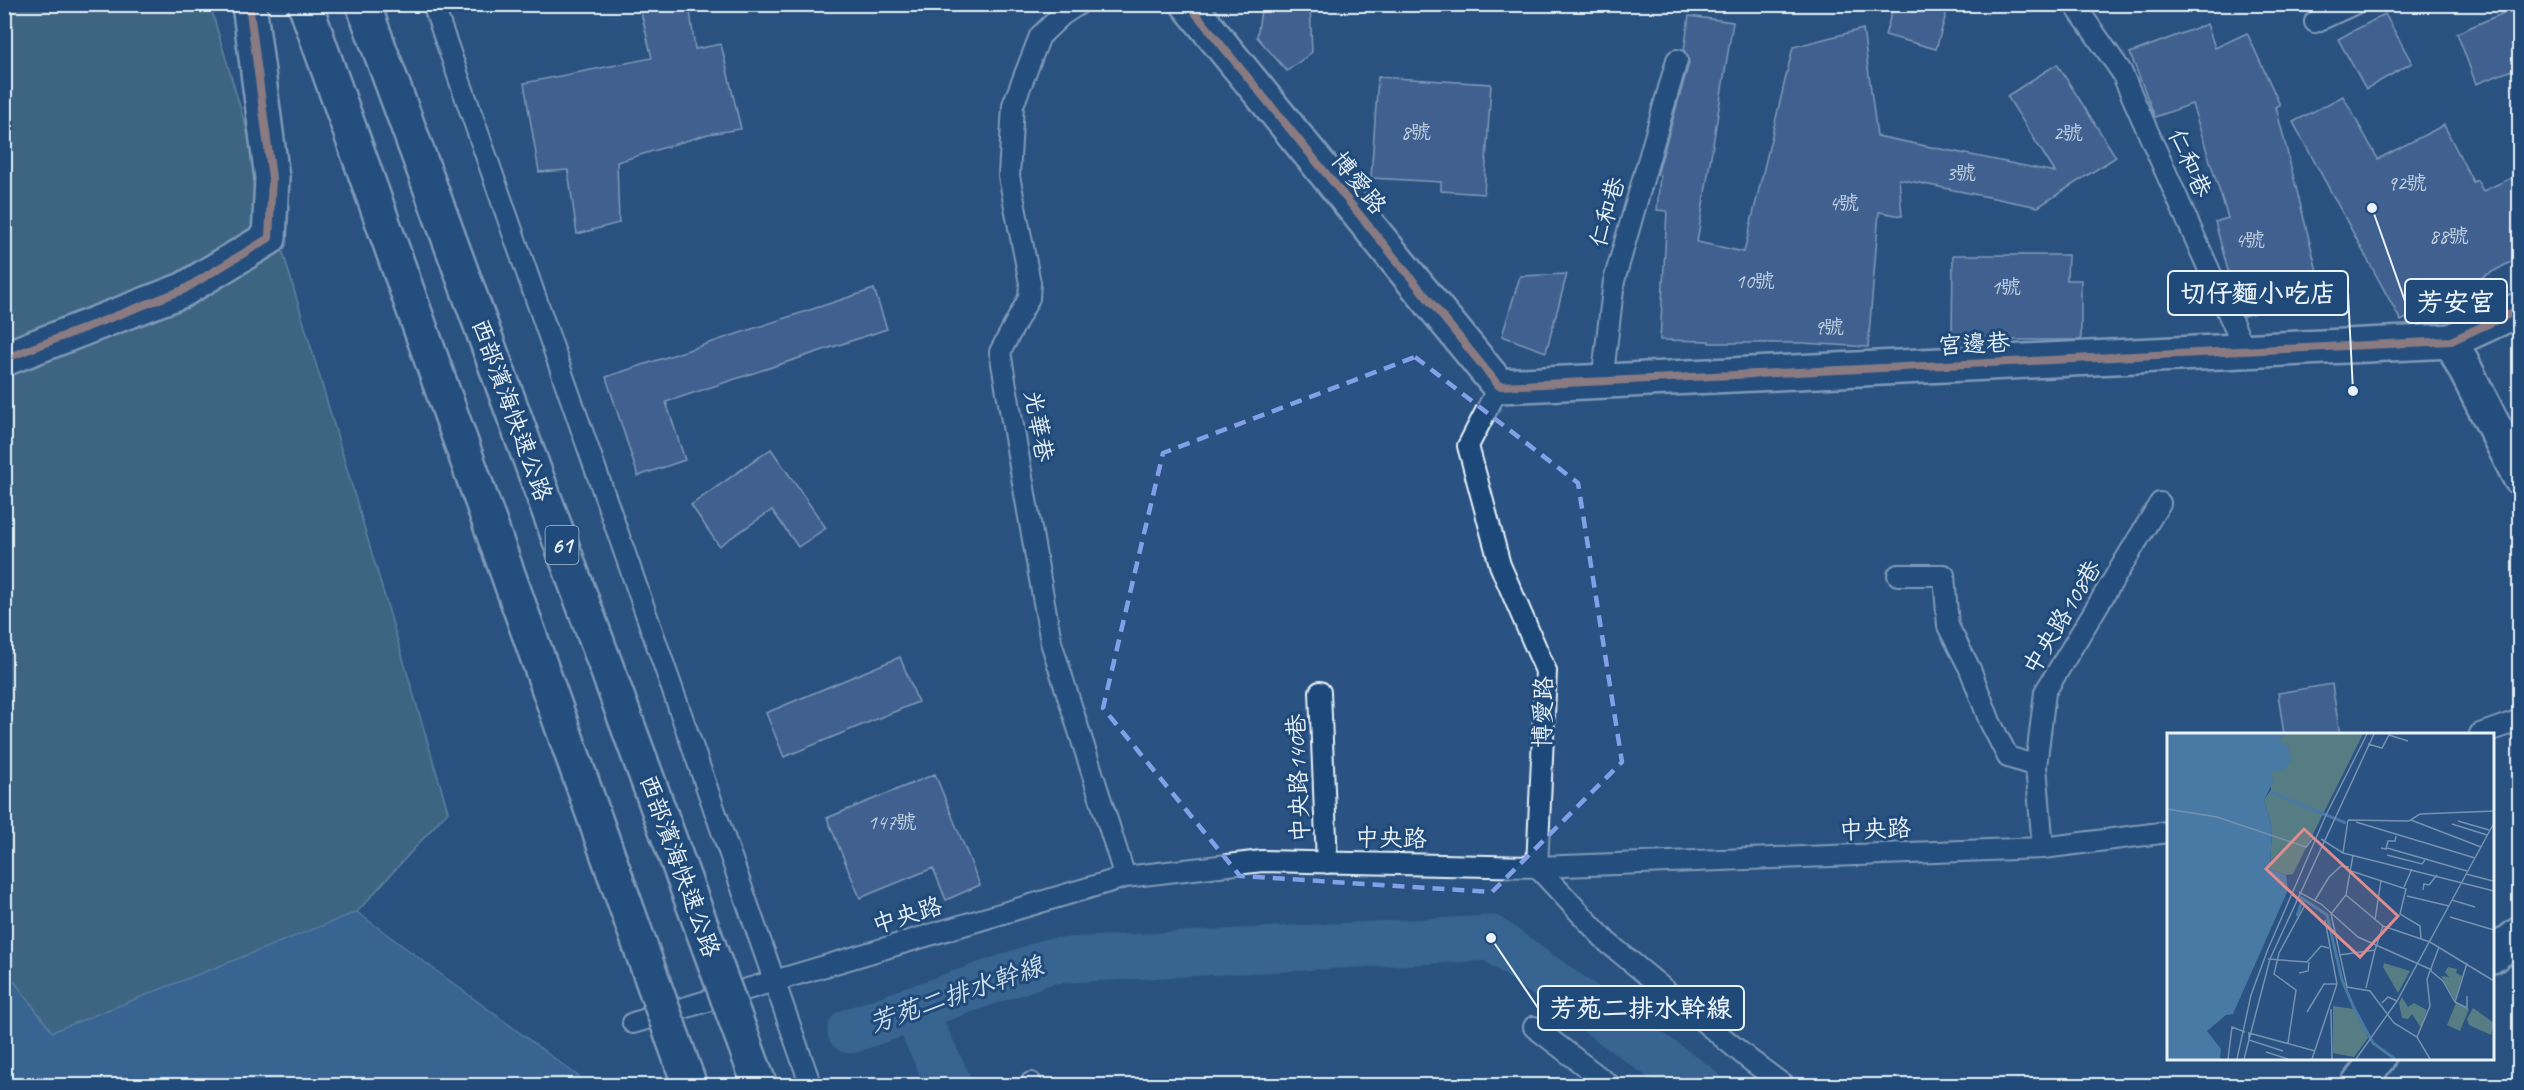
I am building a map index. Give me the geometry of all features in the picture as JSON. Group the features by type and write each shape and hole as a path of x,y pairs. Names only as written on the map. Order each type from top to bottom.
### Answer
{"main road":[{"path":"4,359 183,290 269,238 272,178 249,4"},
{"path":"305,4 690,1086"},
{"name":"西部濱海快速公路","path":"363,4 760,1086"},
{"name":"博愛路","path":"1188,4 1499,386"},
{"path":"2520,309 2451,340 2520,478"},
{"name":"宮邊巷","path":"1499,386 2451,340"},
{"path":"2494,955 2520,934"},
{"path":"2357,1086 2377,1060"}],"lane":[{"path":"433,4 811,1086"},
{"name":"光華巷","path":"1079,4 1062,15 1040,36 1013,105 1009,176 1030,283 1029,298 999,352 1051,642 1125,877"},
{"name":"仁和巷","path":"2074,4 2121,71 2245,351"},
{"path":"2315,22 2354,4"},
{"name":"仁和巷","path":"1602,382 1614,281 1677,60"},
{"name":"博愛路","path":"1499,386 1468,446 1500,565 1546,671 1537,867"},
{"name":"中央路108巷","path":"2043,848 2036,766 2045,692 2160,503"},
{"path":"1898,575 1944,575 1948,626 1970,669 1990,722 2008,757 2036,766"},
{"name":"中央路140巷","path":"1320,692 1327,863"},
{"path":"2485,733 2520,720"},
{"name":"中央路","path":"633,1023 1125,877 1262,861 1537,867 2043,848 2167,832"},
{"path":"1537,867 1607,942 1785,1086"},
{"path":"1534,1027 1611,1086"}],"highlighted area":[{"path":"1415,357 1578,483 1622,762 1492,892 1240,876 1103,708 1163,453"}],"green space":[{"path":"5,5 210,5 448,811 357,912 52,1032 5,969"}],"water":[{"path":"357,912 590,1085 5,1085 5,969 52,1032"}],"building":[{"path":"639,4 689,4 695,49 721,44 741,129 708,134 617,162 619,223 577,234 568,170 539,172 524,83 652,58"},
{"path":"1262,4 1310,4 1312,52 1287,71 1257,37"},
{"path":"1894,4 1949,4 1936,49 1885,35"},
{"path":"2520,6 2520,67 2476,84 2457,33"},
{"path":"2385,14 2412,63 2366,89 2338,39"},
{"path":"1689,16 1733,22 1697,242 1744,252 1793,47 1863,29 1877,136 2055,172 2007,96 2057,64 2116,157 2038,207 1899,179 1902,216 1879,212 1868,347 1803,343 1709,343 1709,341 1660,340 1667,211 1657,210 1660,176 1657,175 1689,63 1684,51"},
{"path":"2207,24 2215,48 2247,33 2280,105 2276,107 2323,295 2243,316 2236,301 2215,222 2228,218 2192,104 2155,117 2130,53"},
{"path":"1378,77 1491,84 1484,194 1441,191 1441,182 1371,178"},
{"path":"2343,96 2378,159 2444,125 2473,182 2477,180 2483,191 2520,174 2520,257 2401,321 2293,122"},
{"path":"1953,255 2068,255 2067,280 2081,280 2081,340 1952,340"},
{"path":"1567,274 1546,352 1502,336 1520,276"},
{"path":"874,289 887,329 666,402 685,460 638,476 606,377"},
{"path":"771,449 826,528 798,547 772,510 719,546 691,505"},
{"path":"900,657 918,702 784,757 766,713"},
{"path":"2332,684 2340,733 2284,733 2278,693"},
{"path":"935,774 980,885 946,900 933,868 860,898 827,818"}],"waterway":[{"name":"芳苑二排水幹線","path":"850,1031 1050,961 1491,938 1699,1086"},
{"path":"913,1008 950,1086"}],"cycle path":[{"path":"4,359 183,290 269,238 272,178 249,4"},
{"path":"1188,4 1499,386 2451,341 2520,309"}],"place":[{"name":"芳安宮","path":"2372,208"},
{"name":"切仔麵小吃店","path":"2353,391"},
{"name":"芳苑二排水幹線","path":"1491,938"}]}
